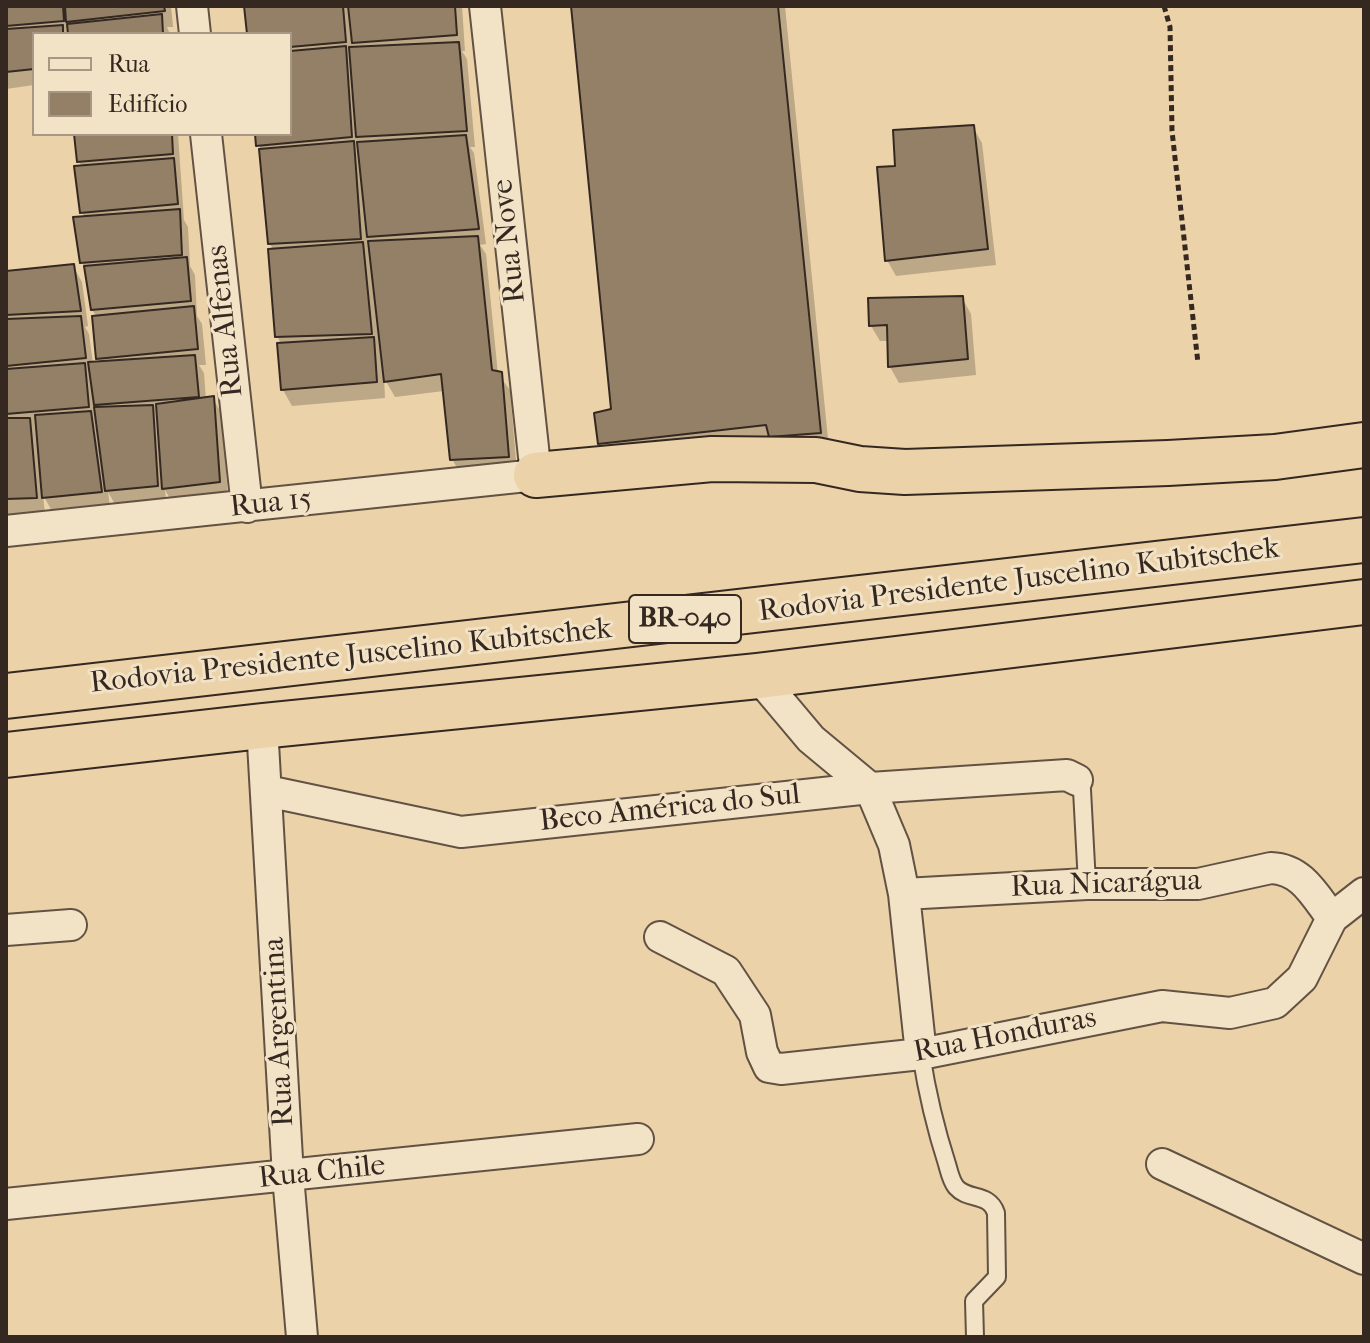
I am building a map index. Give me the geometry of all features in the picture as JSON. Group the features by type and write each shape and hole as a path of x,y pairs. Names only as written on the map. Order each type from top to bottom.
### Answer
{"highway":[{"path":"536,475 712,459 816,460 860,469 905,472 1168,463 1275,457 1364,445"},
{"name":"Rodovia Presidente Juscelino Kubitschek","path":"6,696 1364,540"},
{"name":"Rodovia Presidente Juscelino Kubitschek","path":"6,755 758,676 1364,602"}],"street":[{"path":"192,6 195,32"},
{"name":"Rua Nove","path":"485,6 536,475"},
{"name":"Rua Alfenas","path":"206,136 247,507"},
{"name":"Rua 15","path":"6,531 536,475"},
{"path":"758,676 811,739 870,788 894,845 904,894 921,1054"},
{"name":"Rua Argentina","path":"262,726 288,1176 302,1337"},
{"name":"Beco América do Sul","path":"267,791 461,832 870,788 1067,775 1077,780"},
{"name":"Rua Nicarágua","path":"904,894 1087,884 1198,884 1281,868 1300,877 1332,918"},
{"name":"Rua Honduras","path":"660,937 726,971 755,1015 762,1052 769,1067 781,1069 921,1054 1162,1006 1230,1013 1275,1003 1302,978 1332,918 1364,893"},
{"path":"6,930 71,925"},
{"name":"Rua Chile","path":"6,1204 638,1139"},
{"path":"1162,1164 1364,1259"}],"lane":[{"path":"1077,780 1082,790 1087,884"},
{"path":"921,1054 932,1121 954,1183 963,1192 985,1198 996,1213 999,1267 993,1283 974,1301 975,1337"}],"path":[{"path":"1164,6 1170,27 1172,131 1198,363"}],"building":[{"path":"6,6 63,6 64,21 6,26"},
{"path":"65,6 164,6 165,11 66,22"},
{"path":"244,6 343,6 346,42 292,47 292,32 247,32"},
{"path":"348,6 455,6 457,35 352,43"},
{"path":"571,6 778,6 821,433 769,437 766,425 598,444 594,413 611,409"},
{"path":"162,14 163,32 68,32 67,24"},
{"path":"63,25 63,32 32,32 32,69 6,72 6,29"},
{"path":"459,42 467,131 356,137 349,47"},
{"path":"346,46 352,137 256,146 255,136 292,136 292,51"},
{"path":"974,125 988,249 885,261 877,167 895,166 893,130"},
{"path":"466,135 479,229 367,237 357,142"},
{"path":"74,136 172,136 173,154 77,162"},
{"path":"354,141 361,239 268,244 259,149"},
{"path":"174,158 178,204 80,213 74,166"},
{"path":"180,209 182,255 80,263 73,217"},
{"path":"478,236 492,370 502,372 509,457 450,460 441,374 384,382 368,241"},
{"path":"363,242 372,334 275,337 268,249"},
{"path":"187,257 191,301 91,310 84,266"},
{"path":"74,264 81,311 6,315 6,271"},
{"path":"963,296 968,359 888,367 887,325 869,326 868,298"},
{"path":"194,306 198,349 96,359 92,316"},
{"path":"81,316 86,358 6,366 6,319"},
{"path":"374,337 377,382 281,390 277,343"},
{"path":"195,355 199,397 94,405 88,362"},
{"path":"85,363 89,407 6,414 6,369"},
{"path":"214,396 220,482 162,489 156,404"},
{"path":"153,405 158,486 105,491 94,407"},
{"path":"91,411 102,492 42,498 35,415"},
{"path":"6,418 30,418 37,498 6,499"}]}
